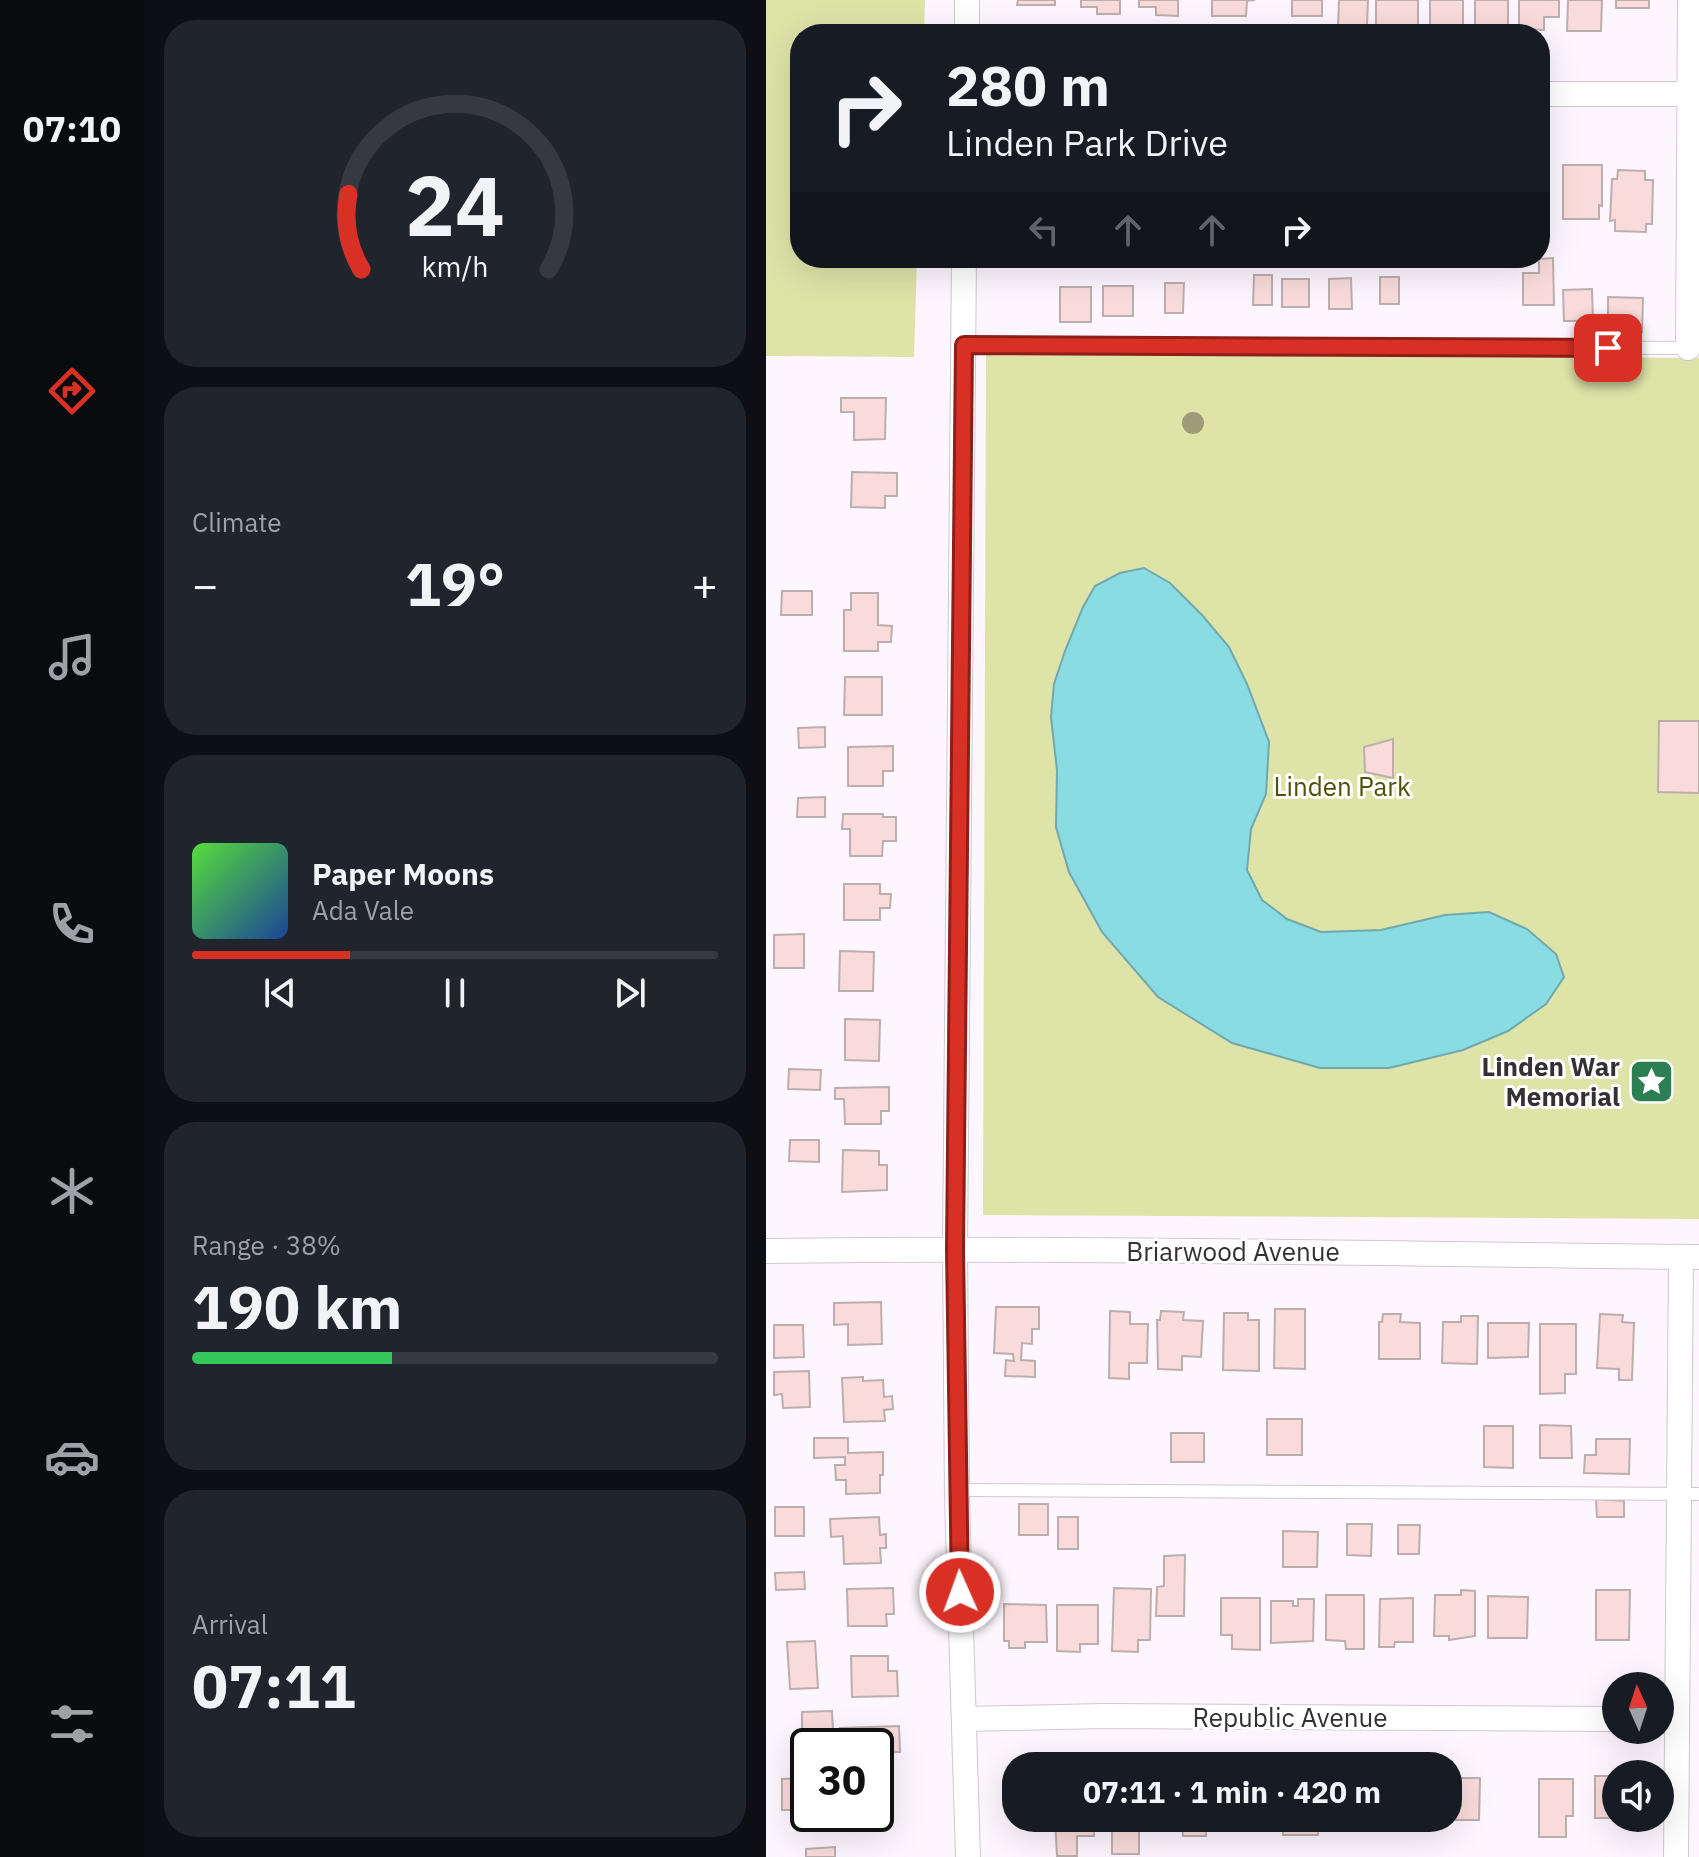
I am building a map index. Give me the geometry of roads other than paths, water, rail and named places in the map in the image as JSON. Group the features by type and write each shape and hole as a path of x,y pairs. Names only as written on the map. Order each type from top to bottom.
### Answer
{"street":[{"path":"967,0 967,24"},
{"path":"1690,0 1694,348"},
{"path":"1550,94 1693,94"},
{"path":"964,268 955,1249 957,1490 968,1857"},
{"name":"Briarwood Avenue","path":"766,1251 1421,1252 1690,1257"},
{"path":"1676,1857 1678,1720 1689,1494 1690,1257"},
{"name":"Republic Avenue","path":"965,1719 1118,1716 1602,1719"}],"lane":[{"path":"964,345 1694,348"},
{"path":"957,1490 1689,1494"}],"water":[{"path":"1144,568 1170,583 1229,647 1269,742 1266,794 1251,829 1247,870 1262,900 1287,919 1321,932 1381,930 1445,915 1489,912 1527,929 1556,954 1564,977 1546,1004 1508,1031 1463,1050 1389,1068 1320,1068 1232,1043 1158,997 1102,932 1069,872 1056,827 1057,770 1051,717 1054,684 1065,651 1095,586 1120,573"}],"place":[{"name":"Linden War Memorial","path":"1651,1081"}],"park label":[{"name":"Linden Park","path":"1342,786"}]}
